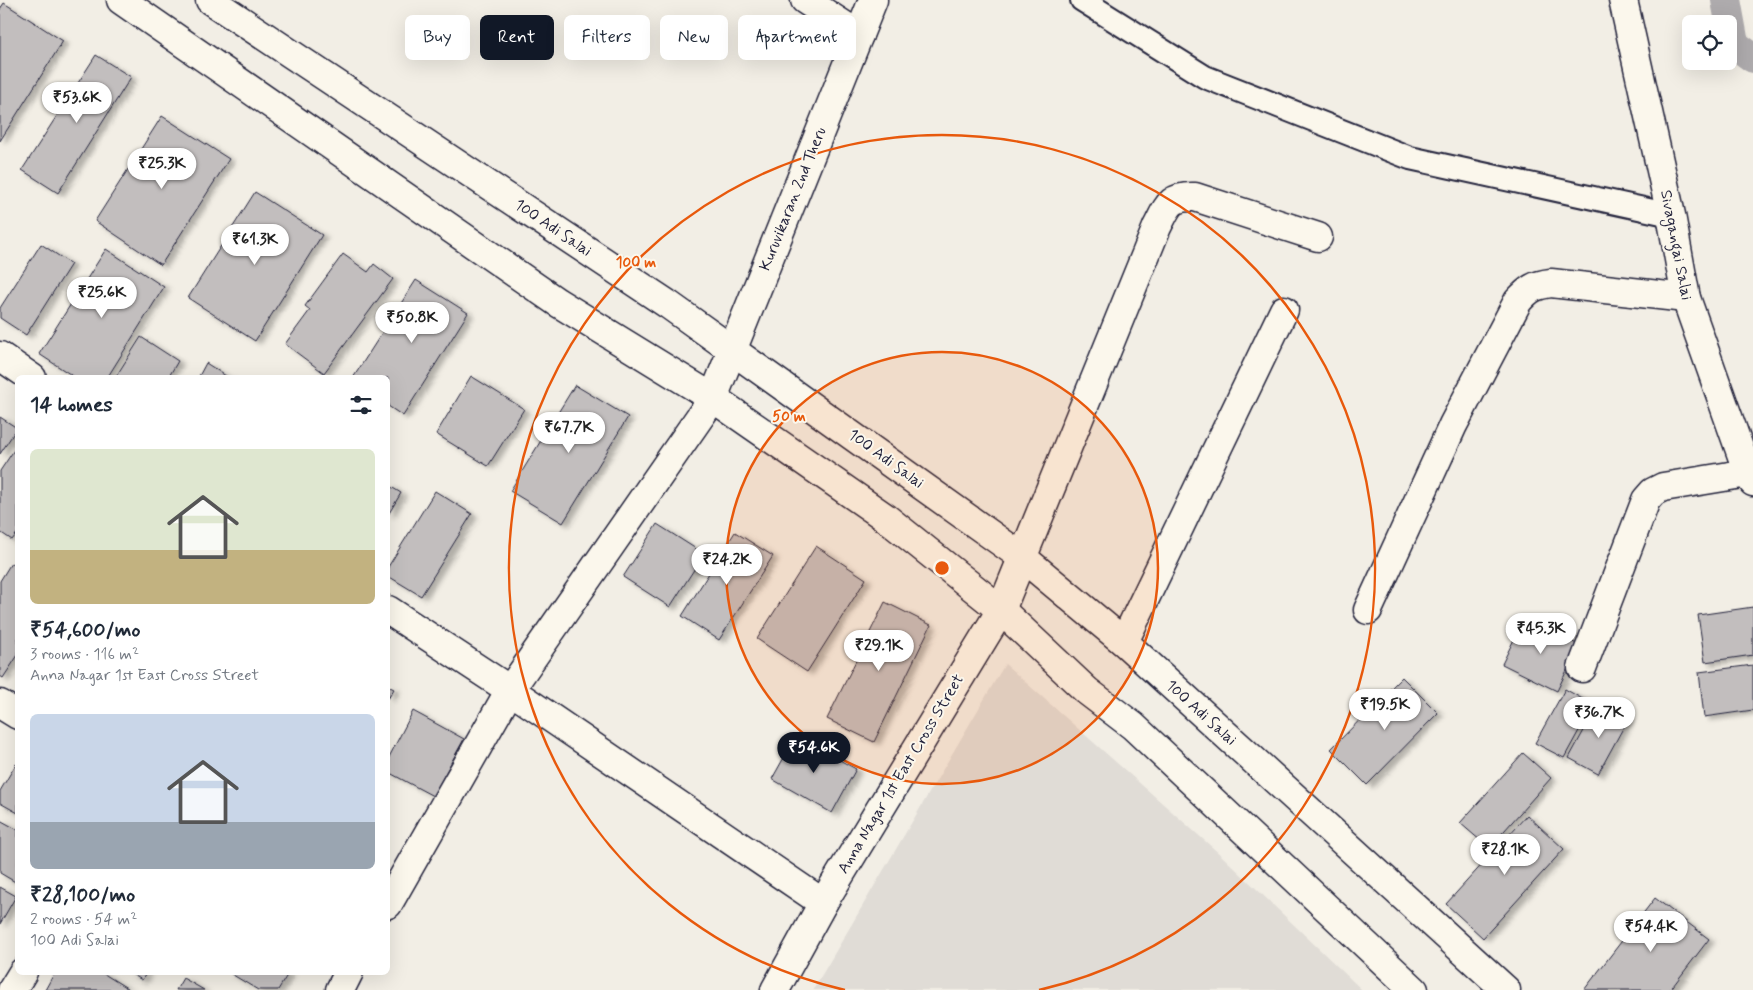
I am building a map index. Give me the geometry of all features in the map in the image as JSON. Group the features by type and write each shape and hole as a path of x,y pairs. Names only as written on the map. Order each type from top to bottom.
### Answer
{"street":[{"path":"122,0 557,302 713,398 886,518 1001,610 1086,690 1133,726 1414,990"},
{"name":"100 Adi Salai","path":"210,0 669,305 1022,557 1124,642 1506,990"},
{"path":"805,0 859,35"},
{"name":"Kuruvikaran 2nd Theru","path":"390,900 510,690 713,398 874,0"},
{"path":"1082,0 1205,77 1410,158 1671,215"},
{"name":"Sivagangai Salai","path":"1623,0 1671,215 1686,298 1750,478"},
{"name":"Anna Nagar 1st East Cross Street","path":"775,990 823,903 1001,610 1157,226 1169,204 1181,196 1195,196 1318,237"},
{"path":"1368,610 1453,425 1518,301 1528,290 1538,285 1551,283 1686,298"},
{"path":"1124,642 1284,310"},
{"path":"0,356 28,375"},
{"path":"1582,668 1646,500 1653,492 1663,487 1750,478"},
{"path":"390,611 510,690 823,903"},
{"path":"0,704 15,713"},
{"path":"12,990 21,975"},
{"path":"340,990 348,975"}],"shaded area":[{"path":"1005,664 1222,856 1362,990 813,990"}],"building":[{"path":"4,3 63,41 0,141 0,9"},
{"path":"96,55 131,77 58,193 22,170"},
{"path":"162,116 229,159 161,265 95,221"},
{"path":"255,192 322,235 255,341 188,298"},
{"path":"41,244 71,264 26,335 0,318 0,308"},
{"path":"106,249 164,287 109,375 71,375 39,354"},
{"path":"343,254 368,272 374,264 393,279 324,373 285,344 310,310 305,306"},
{"path":"416,280 468,313 403,416 390,407 390,375 355,375"},
{"path":"141,337 178,361 170,375 117,375"},
{"path":"206,363 224,375 200,375"},
{"path":"471,376 524,409 488,466 436,434"},
{"path":"575,385 628,417 563,523 510,491"},
{"path":"0,417 15,427 15,431 0,454"},
{"path":"15,448 15,536 12,540 0,532 0,471"},
{"path":"390,486 401,493 390,512"},
{"path":"435,491 472,514 421,596 390,577 390,564"},
{"path":"657,524 704,554 670,607 623,577"},
{"path":"735,532 773,556 719,640 682,616"},
{"path":"816,546 866,579 807,672 757,639"},
{"path":"11,563 15,565 15,660 3,678 0,676 0,581"},
{"path":"885,602 931,625 874,742 827,719"},
{"path":"1753,607 1753,655 1705,662 1698,615"},
{"path":"1524,619 1579,645 1557,691 1502,664"},
{"path":"1753,665 1753,710 1704,717 1699,672"},
{"path":"1402,677 1438,713 1367,785 1331,749"},
{"path":"390,687 394,689 390,696"},
{"path":"1565,689 1593,705 1564,758 1535,743"},
{"path":"1599,703 1628,719 1598,774 1569,758"},
{"path":"413,711 464,739 433,796 390,773 390,755"},
{"path":"796,736 856,769 832,813 772,779"},
{"path":"1523,753 1551,778 1489,848 1460,823"},
{"path":"15,766 15,811 0,803 0,791"},
{"path":"1527,815 1564,849 1483,938 1446,904"},
{"path":"0,820 15,828 15,882 0,873"},
{"path":"0,887 15,895 15,898 0,924"},
{"path":"1655,898 1709,939 1670,990 1584,990"},
{"path":"53,975 106,975 130,990 45,990"},
{"path":"133,975 145,975 142,980"},
{"path":"233,975 287,975 278,990 258,990"},
{"path":"183,978 204,990 176,990"}],"waterway":[{"path":"1726,0 1734,44 1753,58"}]}
